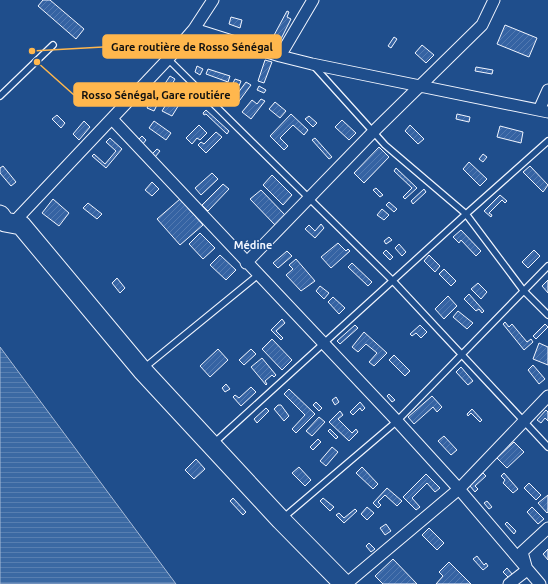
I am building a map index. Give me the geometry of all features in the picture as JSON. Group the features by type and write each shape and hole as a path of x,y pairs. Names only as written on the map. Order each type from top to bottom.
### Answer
{"highway":[{"path":"7,219 21,225 142,370 281,520 345,584"}],"street":[{"path":"7,219 112,119 194,29 213,0"},
{"path":"280,56 313,0"},
{"path":"246,263 482,24 494,0"},
{"path":"194,29 280,56 312,64 543,111 548,90"},
{"path":"112,119 246,263 397,421 459,489 540,584"},
{"path":"345,584 459,489 548,396"},
{"path":"527,570 522,552 548,528"},
{"path":"509,584 527,570"}],"lane":[{"path":"0,96 53,45"},
{"path":"168,59 393,281 548,447"},
{"path":"312,64 385,145 466,214 523,290 548,315"},
{"path":"212,445 466,214 548,142"},
{"path":"281,520 397,421 548,266"},
{"path":"142,370 258,275"}],"water":[{"path":"0,347 176,584 0,584"}],"building":[{"path":"43,0 50,0 84,29 76,39 38,6"},
{"path":"287,11 289,12 287,17 291,19 279,43 272,39"},
{"path":"231,17 242,20 240,28 229,24"},
{"path":"505,25 537,38 529,57 497,44"},
{"path":"394,37 397,39 391,48 388,46"},
{"path":"422,45 434,55 426,63 415,53"},
{"path":"265,60 272,62 264,83 258,81"},
{"path":"197,66 203,69 200,75 195,72"},
{"path":"476,67 493,70 492,74 475,71"},
{"path":"208,69 230,76 228,82 206,74"},
{"path":"170,76 175,79 170,88 164,85"},
{"path":"235,79 241,81 239,86 233,83"},
{"path":"246,82 251,85 237,104 232,101"},
{"path":"259,86 266,90 264,93 257,90"},
{"path":"170,98 180,103 172,116 162,111"},
{"path":"261,99 265,101 251,119 242,112 252,100 257,104"},
{"path":"150,102 157,105 154,111 147,108"},
{"path":"275,102 286,111 280,118 269,109"},
{"path":"206,110 229,131 227,134 206,114 204,115 203,113"},
{"path":"291,114 308,130 304,135 293,125 280,138 288,146 284,150 270,136"},
{"path":"457,114 470,117 469,122 456,119"},
{"path":"57,115 65,123 61,128 52,119"},
{"path":"309,116 317,123 313,127 305,119"},
{"path":"342,120 356,133 349,140 335,127"},
{"path":"84,121 90,127 79,140 73,134"},
{"path":"154,121 171,133 166,140 149,128"},
{"path":"199,125 207,133 200,140 197,138 192,144 186,138"},
{"path":"410,125 424,139 418,144 405,131"},
{"path":"500,126 523,132 521,143 497,137"},
{"path":"216,132 222,137 206,153 198,145 201,142 204,144"},
{"path":"142,136 146,140 142,145 137,141"},
{"path":"110,138 122,149 106,168 92,156 94,154 105,164 116,151 106,142"},
{"path":"315,138 332,157 329,159 312,140"},
{"path":"379,147 389,157 364,183 354,173"},
{"path":"157,149 160,151 155,157 152,154"},
{"path":"483,154 487,157 483,162 479,159"},
{"path":"469,162 487,179 480,186 463,169"},
{"path":"3,166 16,182 11,186 0,173 0,168"},
{"path":"530,166 548,185 543,192 523,172"},
{"path":"396,168 417,188 405,199 403,197 412,188 394,171"},
{"path":"212,173 218,179 201,195 195,188"},
{"path":"272,175 292,195 283,205 263,185"},
{"path":"152,182 159,189 152,196 145,190"},
{"path":"223,184 229,189 208,211 202,205"},
{"path":"376,188 383,195 380,197 373,190"},
{"path":"424,189 426,192 413,204 411,201"},
{"path":"261,190 285,215 275,225 250,199"},
{"path":"500,195 507,201 505,203 502,200 489,213 492,215 491,217 484,211"},
{"path":"53,199 69,213 59,226 42,213"},
{"path":"180,199 203,225 180,245 157,219"},
{"path":"389,202 397,209 394,212 386,205"},
{"path":"88,203 102,214 97,219 83,208"},
{"path":"382,209 389,215 384,220 377,215"},
{"path":"321,224 324,228 315,238 305,229 309,225 315,231"},
{"path":"461,230 481,251 476,256 461,240 459,243 453,237"},
{"path":"200,233 215,248 203,259 189,244"},
{"path":"389,237 392,240 386,244 384,241"},
{"path":"338,243 346,251 348,249 350,251 331,268 321,257"},
{"path":"399,244 406,252 402,256 395,248"},
{"path":"386,250 393,257 390,260 383,253"},
{"path":"534,250 540,256 528,268 522,262"},
{"path":"287,251 292,256 278,268 273,263"},
{"path":"220,255 236,270 226,280 210,265"},
{"path":"429,255 440,266 435,272 424,261"},
{"path":"296,259 315,281 301,291 286,275 293,269 289,265"},
{"path":"352,263 372,282 368,286 348,267"},
{"path":"444,269 456,281 451,286 439,274"},
{"path":"117,278 125,288 120,293 112,283"},
{"path":"548,280 548,293 542,286"},
{"path":"478,283 487,292 481,299 471,289"},
{"path":"320,286 329,293 324,299 316,291"},
{"path":"469,294 484,311 482,313 479,309 476,311 464,299"},
{"path":"448,296 457,306 444,319 435,309"},
{"path":"333,297 345,308 339,314 328,302"},
{"path":"458,311 473,323 467,329 453,317"},
{"path":"282,319 285,323 276,331 283,338 281,340 271,330"},
{"path":"505,322 509,327 512,324 527,342 531,339 533,342 524,350 503,324"},
{"path":"545,324 548,327 536,339 533,336"},
{"path":"355,325 358,328 340,344 337,341"},
{"path":"420,325 427,332 421,338 416,333 412,336 410,334"},
{"path":"364,332 387,353 374,366 369,362 377,353 366,344 358,352 352,347"},
{"path":"272,339 292,360 282,370 262,349"},
{"path":"539,343 548,347 548,365 533,359"},
{"path":"218,349 228,360 210,377 200,366"},
{"path":"251,349 256,354 244,365 239,360"},
{"path":"394,355 410,371 405,376 389,360"},
{"path":"262,358 276,375 274,377 272,375 265,381 267,384 266,385 251,367"},
{"path":"533,365 545,379 539,384 528,370"},
{"path":"461,367 473,381 468,385 456,372"},
{"path":"226,384 230,389 225,392 222,388"},
{"path":"251,387 256,392 241,406 233,397 235,395 239,398"},
{"path":"289,389 315,414 296,433 292,429 305,415 284,394"},
{"path":"389,394 395,400 392,402 387,396"},
{"path":"432,396 442,407 437,412 433,407 414,424 408,417"},
{"path":"336,397 339,402 335,405 332,400"},
{"path":"316,402 322,408 319,411 313,405"},
{"path":"360,402 365,408 362,411 360,408 353,415 350,412"},
{"path":"278,405 281,405 289,416 284,421 274,409"},
{"path":"266,408 269,411 257,423 254,419"},
{"path":"472,409 482,420 480,422 471,413 468,416 467,414"},
{"path":"546,410 548,412 548,421 545,418 541,423 537,420"},
{"path":"340,411 343,415 338,419 352,433 356,429 358,432 349,441 329,422"},
{"path":"319,417 325,422 312,436 306,431"},
{"path":"330,429 338,437 336,439 328,431"},
{"path":"444,436 457,450 451,455 438,441"},
{"path":"318,439 321,442 313,450 310,447"},
{"path":"514,442 524,452 507,468 497,458"},
{"path":"332,447 338,452 326,466 320,461"},
{"path":"196,459 205,469 194,479 185,470"},
{"path":"299,467 311,480 305,486 292,473"},
{"path":"362,467 378,484 373,489 356,473"},
{"path":"483,473 486,476 475,486 478,489 475,492 470,486"},
{"path":"504,473 518,489 513,493 503,483 505,480 501,476"},
{"path":"426,474 440,488 435,492 427,483 412,498 420,507 416,510 403,497"},
{"path":"529,483 541,495 536,500 524,488"},
{"path":"387,488 402,501 397,506 385,495 378,502 381,505 378,508 373,503"},
{"path":"548,495 548,512 547,513 538,503"},
{"path":"233,498 246,512 243,515 230,501"},
{"path":"323,498 334,507 330,511 320,501"},
{"path":"487,501 492,507 489,509 484,503"},
{"path":"367,507 374,513 367,520 361,514"},
{"path":"532,507 544,519 538,524 527,512"},
{"path":"355,509 357,511 344,523 336,515 339,513 344,518"},
{"path":"507,522 516,531 514,534 505,524"},
{"path":"386,524 391,531 385,535 380,528"},
{"path":"429,528 444,543 437,550 422,535"},
{"path":"369,543 375,549 371,552 366,546"},
{"path":"548,549 548,560 543,554"},
{"path":"477,556 484,565 486,563 488,566 483,570 473,559"},
{"path":"393,559 417,584 383,584 375,576"},
{"path":"449,562 471,584 436,584 443,576 439,572"},
{"path":"507,568 513,575 509,578 503,572"}],"place":[{"name":"Gare routière de Rosso Sénégal","path":"32,51"},
{"name":"Rosso Sénégal, Gare routiére","path":"37,62"}],"district":[{"name":"Médine","path":"253,245"}]}
